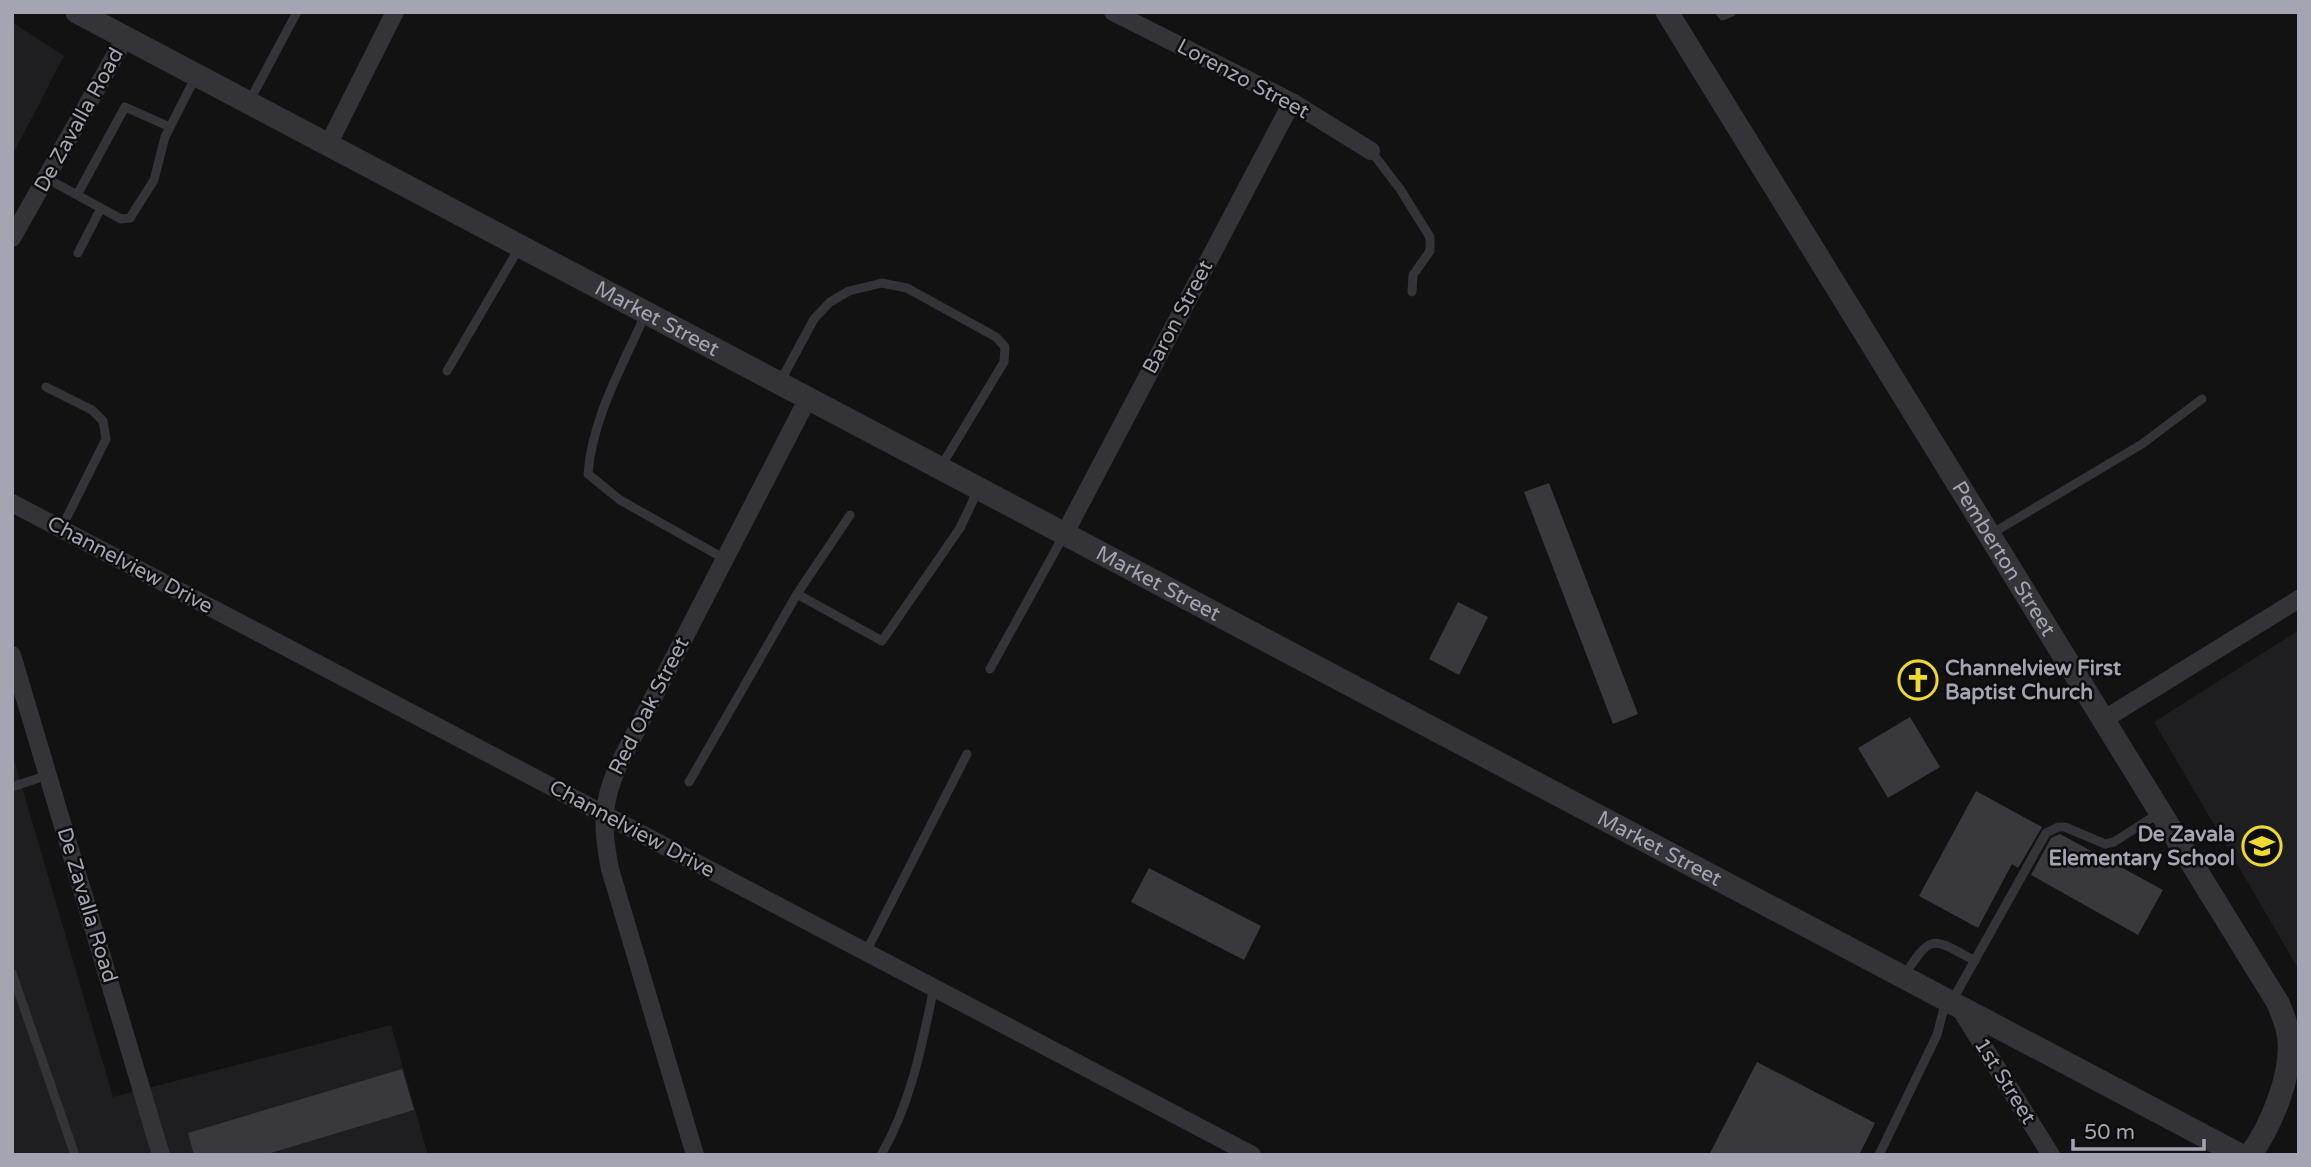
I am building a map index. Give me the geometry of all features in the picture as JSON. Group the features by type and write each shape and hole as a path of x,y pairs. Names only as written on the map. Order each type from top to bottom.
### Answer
{"street":[{"name":"Market Street","path":"77,12 2240,1155"},
{"path":"328,145 395,12"},
{"name":"Lorenzo Street","path":"1114,12 1292,102 1371,151"},
{"name":"Pemberton Street","path":"1667,12 2278,1003 2294,1043 2284,1081 2267,1127 2250,1155"},
{"name":"De Zavalla Road","path":"12,238 125,38"},
{"name":"Baron Street","path":"1065,533 1292,102"},
{"name":"Red Oak Street","path":"695,1155 610,869 603,813 610,784 618,766 808,398"},
{"name":"Channelview Drive","path":"12,503 1252,1155"},
{"path":"2104,720 2299,599"},
{"name":"De Zavalla Road","path":"12,655 161,1155"},
{"name":"1st Street","path":"1952,1003 2051,1155"}],"lane":[{"path":"248,104 297,12"},
{"path":"1720,12 1723,16 1732,12"},
{"path":"46,178 121,219 130,218 154,180 165,136 196,76"},
{"path":"77,195 125,107 170,127"},
{"path":"1371,151 1400,189 1430,237 1430,251 1413,275 1412,292"},
{"path":"78,253 101,208"},
{"path":"447,371 520,247"},
{"path":"779,383 814,319 830,302 849,291 882,283 907,288 996,337 1005,347 1003,362 940,468"},
{"path":"646,313 595,435 588,474 621,500 725,559"},
{"path":"46,387 92,410 103,421 106,439 61,529"},
{"path":"1990,535 2142,444 2202,399"},
{"path":"797,593 882,640 960,528 978,488"},
{"path":"689,782 797,593 850,515"},
{"path":"990,669 1065,533"},
{"path":"866,952 967,754"},
{"path":"12,787 48,775"},
{"path":"1879,1155 1952,1003 2046,833 2058,827 2065,827 2105,844 2114,842 2160,812"},
{"path":"1903,977 1923,948 1929,944 1942,943 1975,961"},
{"path":"12,973 75,1155"},
{"path":"881,1155 890,1140 915,1076 934,987"}],"shaded area":[{"path":"12,22 64,56 12,156"},
{"name":"De Zavala Elementary School","path":"2299,630 2299,970 2154,722"},
{"path":"12,753 113,1097 391,1025 428,1155 12,1155"}],"building":[{"path":"1549,483 1638,714 1613,724 1524,492"},
{"path":"1458,602 1488,617 1459,675 1429,659"},
{"path":"1910,717 1940,767 1888,798 1858,748"},
{"path":"1976,791 2042,827 2018,868 2012,864 1978,928 1919,896"},
{"path":"2060,834 2163,890 2138,935 2031,875 2051,838"},
{"path":"1149,868 1261,926 1244,960 1131,902"},
{"path":"1757,1062 1875,1123 1859,1155 1709,1155"},
{"path":"402,1069 414,1110 264,1155 194,1155 188,1133"}],"place":[{"name":"Channelview First Baptist Church","path":"1918,680"},
{"name":"De Zavala Elementary School","path":"2262,846"}]}
